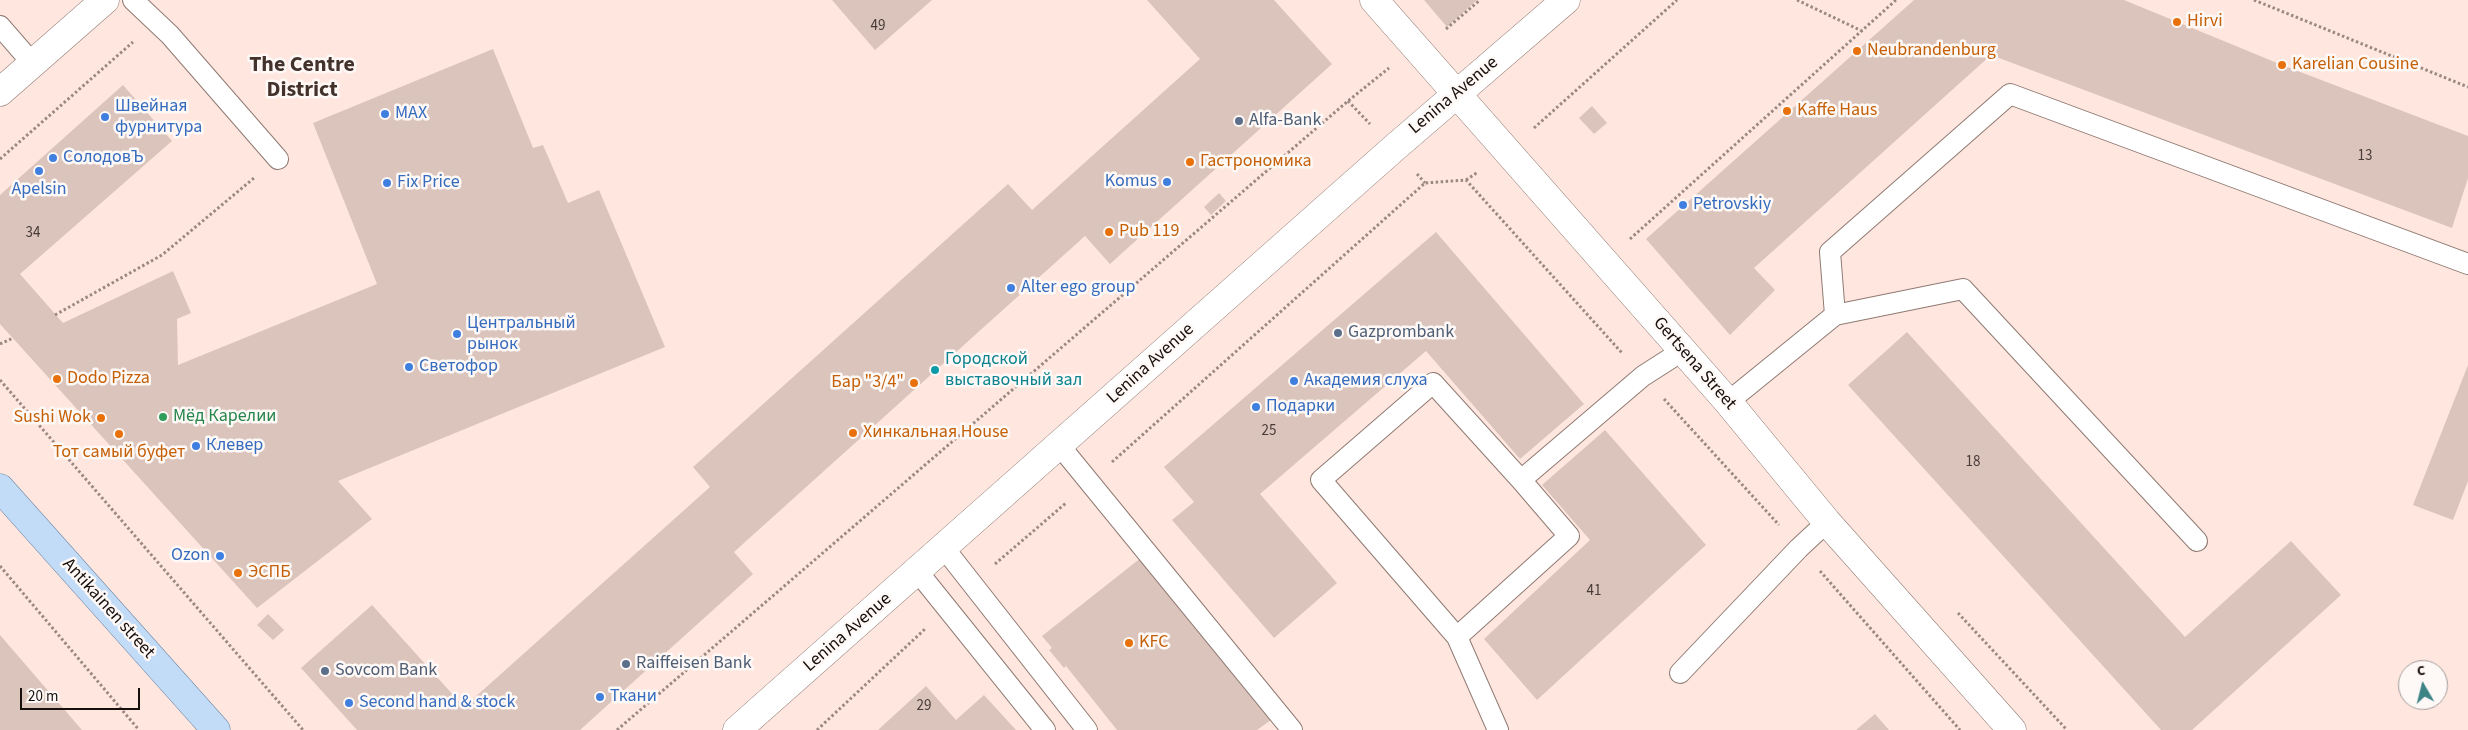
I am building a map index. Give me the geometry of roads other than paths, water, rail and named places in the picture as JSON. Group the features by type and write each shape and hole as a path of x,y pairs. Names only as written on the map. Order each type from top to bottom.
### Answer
{"main road":[{"name":"Antikainen street","path":"0,488 216,730"}],"street":[{"path":"0,92 105,0"},
{"name":"Gertsena Street","path":"1374,0 1728,402 1827,522 2012,730"},
{"name":"Lenina Avenue","path":"737,730 918,572 1393,148 1566,0"}],"lane":[{"path":"133,0 176,42 278,158"},
{"path":"0,26 33,64"},
{"path":"1835,315 1830,252 2010,94 2468,264"},
{"path":"1728,402 1835,315 1963,290 2197,541"},
{"path":"1521,480 1642,376 1682,351"},
{"path":"1457,637 1569,536 1433,383 1321,480 1457,637 1498,730"},
{"path":"1060,446 1292,730"},
{"path":"1680,673 1799,548 1827,522"},
{"path":"944,548 1087,730"},
{"path":"918,572 1044,730"}],"place":[{"name":"Hirvi","path":"2177,22"},
{"name":"Neubrandenburg","path":"1857,51"},
{"name":"Karelian Cousine","path":"2282,65"},
{"name":"Kaffe Haus","path":"1787,111"},
{"name":"MAX","path":"385,114"},
{"name":"Швейная фурнитура","path":"105,117"},
{"name":"Alfa-Bank","path":"1239,121"},
{"name":"СолодовЪ","path":"53,158"},
{"name":"Гастрономика","path":"1190,162"},
{"name":"Apelsin","path":"39,171"},
{"name":"Komus","path":"1167,182"},
{"name":"Fix Price","path":"387,183"},
{"name":"Petrovskiy","path":"1683,205"},
{"name":"Pub 119","path":"1109,232"},
{"name":"Alter ego group","path":"1011,288"},
{"name":"Gazprombank","path":"1338,333"},
{"name":"Центральный рынок","path":"457,334"},
{"name":"Светофор","path":"409,367"},
{"name":"Городской выставочный зал","path":"935,370"},
{"name":"Dodo Pizza","path":"57,379"},
{"name":"Академия слуха","path":"1294,381"},
{"name":"Бар \"3/4\"","path":"914,383"},
{"name":"Подарки","path":"1256,407"},
{"name":"Мёд Карелии","path":"163,417"},
{"name":"Sushi Wok","path":"101,418"},
{"name":"Хинкальная House","path":"853,433"},
{"name":"Тот самый буфет","path":"119,434"},
{"name":"Клевер","path":"196,446"},
{"name":"Ozon","path":"220,556"},
{"name":"ЭСПБ","path":"238,573"},
{"name":"KFC","path":"1129,643"},
{"name":"Raiffeisen Bank","path":"626,664"},
{"name":"Sovcom Bank","path":"325,671"},
{"name":"Ткани","path":"600,697"},
{"name":"Second hand & stock","path":"349,703"}],"district":[{"name":"The Centre District","path":"302,78"}]}
